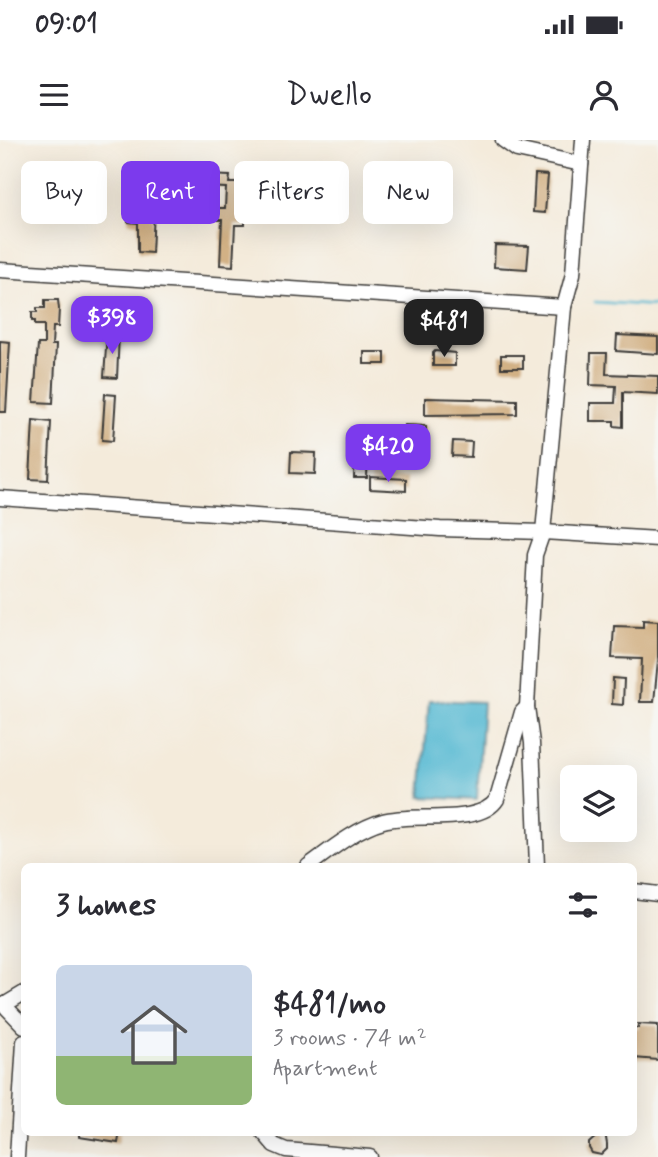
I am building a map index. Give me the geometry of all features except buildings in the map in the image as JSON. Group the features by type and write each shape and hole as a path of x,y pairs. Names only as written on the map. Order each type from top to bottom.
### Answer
{"street":[{"path":"503,140 517,150 581,164"},
{"path":"537,863 532,743 527,707 535,555 543,532 564,307 573,274 583,140"},
{"path":"0,270 564,307"},
{"path":"0,498 440,529 658,539"},
{"path":"313,863 381,821 471,815 486,811 497,799 523,712 527,707"},
{"path":"637,891 658,894"},
{"path":"21,995 2,1005 21,1023"},
{"path":"17,1157 21,1091"},
{"path":"266,1136 274,1145 286,1150 370,1157"}],"water":[{"path":"429,700 483,702 477,800 421,797"}],"waterway":[{"path":"595,302 658,306"}]}
